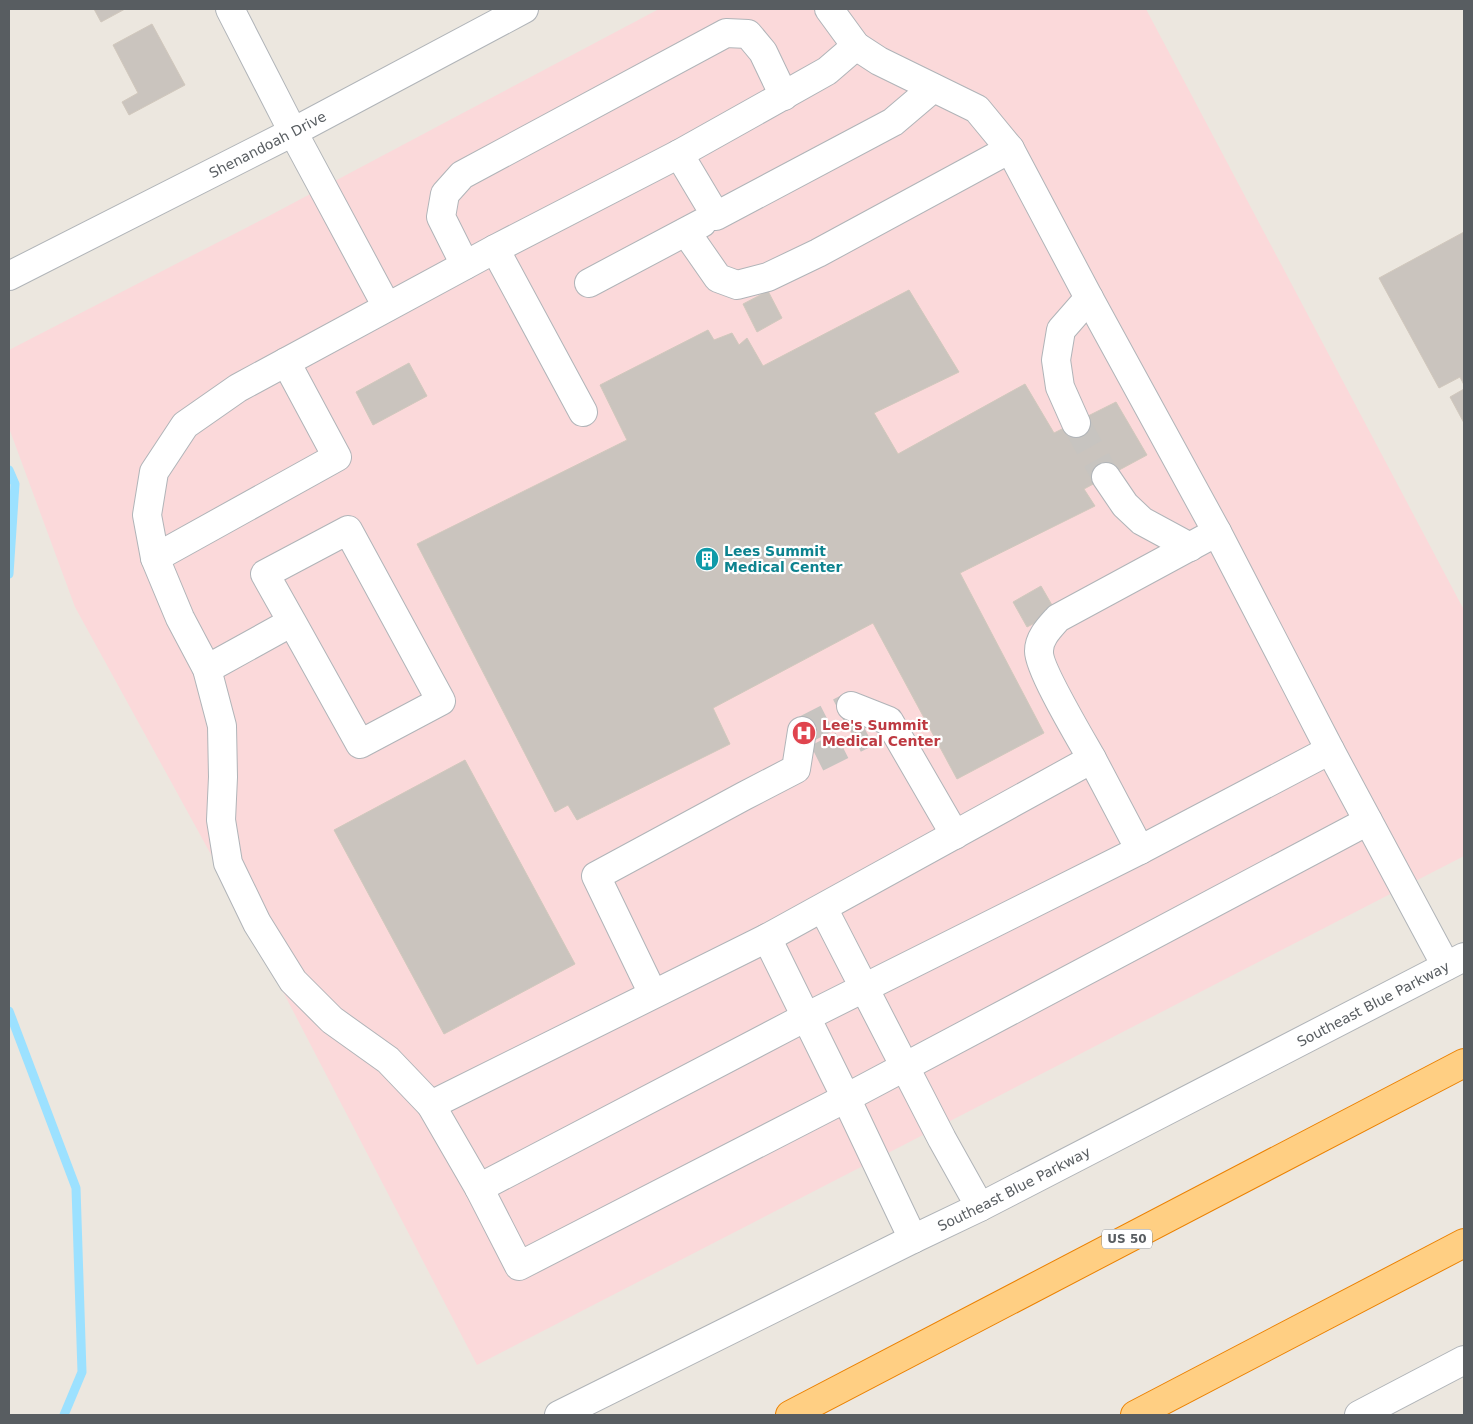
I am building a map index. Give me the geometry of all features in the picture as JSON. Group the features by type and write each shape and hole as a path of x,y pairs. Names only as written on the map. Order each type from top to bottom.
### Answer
{"highway":[{"name":"US 50","path":"790,1415 1464,1063"},
{"path":"1135,1415 1464,1243"}],"street":[{"path":"230,9 293,132 387,307"},
{"name":"Shenandoah Drive","path":"9,276 293,132 524,9"},
{"path":"828,9 856,46 879,60 977,109 1010,149 1217,532 1368,821 1455,961"},
{"path":"466,265 442,217 445,194 462,175 726,33 748,34 763,52 784,96"},
{"path":"856,46 827,71 784,96 679,154 495,249 238,388 185,425 154,472 147,514 155,558 180,618 207,669 222,726 223,777 221,820 228,863 257,923 293,981 332,1020 388,1060 431,1105 480,1188 519,1266 846,1098 1368,821"},
{"path":"589,283 893,122 933,88"},
{"path":"686,232 718,278 737,285 745,283 768,277 818,253 1010,149"},
{"path":"679,154 716,216"},
{"path":"495,249 583,412"},
{"path":"1076,423 1060,387 1056,360 1061,330 1089,298"},
{"path":"155,558 337,457 286,362"},
{"path":"1106,477 1124,505 1142,520 1190,547"},
{"path":"348,530 441,701 360,744 292,622 265,574 348,530"},
{"path":"1140,850 1044,670 1038,652 1044,634 1058,618 1217,532"},
{"path":"207,669 292,622"},
{"path":"851,706 878,727 955,835"},
{"path":"653,994 596,876 807,763 802,731"},
{"path":"480,1188 806,1017 1140,850 1330,750"},
{"path":"431,1105 767,938 1092,759"},
{"path":"823,908 942,1139 980,1207"},
{"path":"767,938 913,1239"},
{"name":"Southeast Blue Parkway","path":"559,1415 980,1207 1455,961"},
{"path":"1359,1415 1464,1360"}],"shaded area":[{"name":"Lee's Summit Medical Center","path":"659,9 1146,9 1464,610 1464,856 477,1365 225,880 75,607 9,428 9,350 267,217"}],"building":[{"path":"94,9 125,9 101,22"},
{"path":"152,24 185,85 129,115 122,102 138,93 113,45"},
{"path":"1464,232 1464,385 1460,377 1439,388 1379,278"},
{"name":"Lees Summit Medical Center","path":"909,290 959,372 874,413 898,454 1025,384 1054,433 1116,402 1147,455 1084,489 1095,506 960,573 1044,733 957,779 873,623 713,708 730,744 577,820 568,805 555,812 417,544 627,440 600,385 708,330 714,340 732,333 739,345 747,338 763,366"},
{"path":"768,291 782,318 757,332 743,304"},
{"path":"409,363 427,396 373,425 356,392"},
{"path":"1464,389 1464,423 1450,397"},
{"path":"1041,586 1056,612 1027,627 1013,602"},
{"path":"465,760 575,964 444,1034 334,830"}],"waterway":[{"path":"9,470 15,484 9,574"},
{"path":"9,1011 76,1188 82,1372 64,1415"}],"tunnel":[{"path":"1076,423 1106,477"},
{"path":"802,731 851,706"},
{"path":"817,758 867,733"}],"place":[{"name":"Lees Summit Medical Center","path":"707,559"},
{"name":"Lee's Summit Medical Center","path":"804,733"}]}
